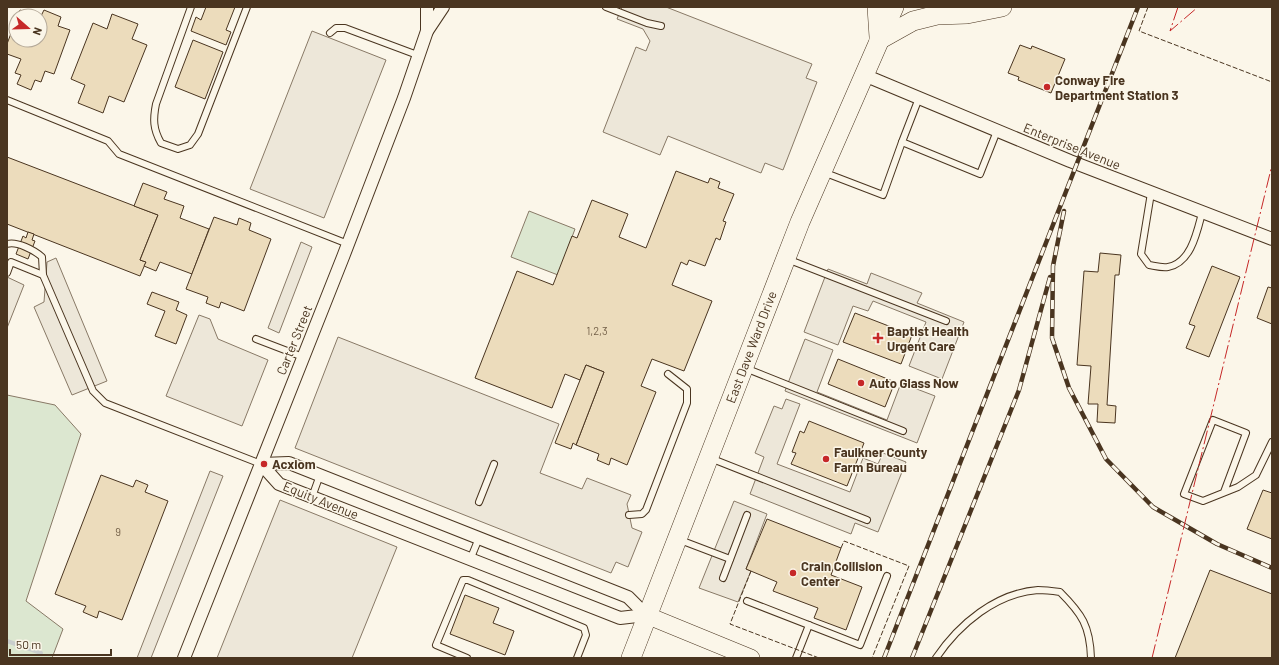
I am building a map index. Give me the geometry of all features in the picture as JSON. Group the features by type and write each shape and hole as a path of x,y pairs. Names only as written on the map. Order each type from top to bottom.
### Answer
{"main road":[{"path":"877,7 879,40 913,21 937,15 967,14 1002,7"},
{"name":"East Dave Ward Drive","path":"631,658 646,615 786,258 894,7"}],"street":[{"name":"Carter Street","path":"184,658 348,244 420,56 427,31 426,7"},
{"name":"Carter Street","path":"427,31 443,7"},
{"name":"Enterprise Avenue","path":"864,75 997,131 1272,240"},
{"name":"Equity Avenue","path":"261,464 289,463 320,475 628,597 646,615 751,658"},
{"name":"Equity Avenue","path":"261,464 279,484 470,560 620,618 646,615"}],"lane":[{"path":"191,7 156,104 153,119 155,132 161,143 178,149 190,145 198,134 247,7"},
{"path":"606,7 647,23 661,26"},
{"path":"330,33 336,28 345,28 420,56"},
{"path":"822,172 883,195 919,98"},
{"path":"7,100 108,141 119,154 348,244"},
{"path":"902,142 980,174 997,131"},
{"path":"1151,193 1141,254 1149,265 1167,268 1181,263 1189,251 1202,213"},
{"path":"7,244 15,244 36,252 42,257 43,275 93,391 104,403 261,464"},
{"path":"786,258 946,321"},
{"path":"7,273 9,261 43,275"},
{"path":"256,339 302,357"},
{"path":"743,367 903,431"},
{"path":"629,515 642,514 646,510 687,403 687,389 668,374"},
{"path":"1224,492 1246,433 1213,420 1184,494 1203,501 1238,487 1256,475 1272,442"},
{"path":"708,457 867,520"},
{"path":"479,502 494,464"},
{"path":"312,497 320,475"},
{"path":"723,578 747,515"},
{"path":"470,560 479,538"},
{"path":"676,539 730,559"},
{"path":"747,601 860,645 887,576"},
{"path":"467,658 436,645 463,580 468,580 584,628 586,635 577,658"},
{"path":"936,658 947,642 975,615 1010,596 1039,590 1060,592 1079,611 1090,638 1091,658"},
{"path":"796,658 809,626"}],"green space":[{"path":"529,211 575,229 558,275 511,257"},
{"path":"7,395 55,405 81,434 26,601 63,629 52,658 7,658"}],"shaded area":[{"path":"622,7 666,7 812,64 806,78 817,82 783,170 765,163 761,173 668,136 660,155 603,132 636,47 646,51 650,41 643,29 617,19"},
{"path":"312,31 386,60 324,218 250,189"},
{"path":"301,242 312,247 279,333 268,328"},
{"path":"56,258 107,381 72,395 34,307 44,302 47,262"},
{"path":"828,269 867,284 871,273 922,293 917,303 964,322 942,379 909,366 926,322 873,301 868,311 853,306 838,345 804,332"},
{"path":"7,277 24,285 7,328"},
{"path":"199,315 210,319 218,339 268,360 242,426 166,396"},
{"path":"338,337 559,424 540,473 582,489 587,478 631,495 627,504 632,528 642,532 628,567 616,562 611,573 295,448"},
{"path":"805,339 833,350 817,392 887,420 901,383 935,396 917,443 785,391"},
{"path":"786,399 800,404 777,464 850,492 863,458 878,464 883,453 906,462 878,532 855,523 851,534 750,494 764,457 755,453 774,406 782,409"},
{"path":"210,471 223,476 151,658 137,658"},
{"path":"280,500 397,547 352,658 217,658"},
{"path":"734,501 767,514 746,569 751,571 738,602 699,588"}],"building":[{"path":"206,7 235,7 226,30 231,32 226,45 191,31 196,17 201,20"},
{"path":"48,12 61,17 58,26 70,30 54,74 45,71 41,82 35,80 31,90 17,84 21,75 15,73 21,59 7,54 8,41 8,48 48,48"},
{"path":"112,14 138,24 132,39 147,45 124,102 109,96 103,113 78,103 85,85 71,79 93,23 107,29"},
{"path":"193,40 223,52 205,99 175,87"},
{"path":"1020,45 1031,49 1032,46 1065,59 1051,93 1018,80 1019,77 1008,73"},
{"path":"7,157 158,215 140,260 146,262 140,276 7,224"},
{"path":"676,171 708,183 710,178 720,182 718,188 734,194 723,221 726,222 720,240 716,238 705,266 689,260 687,265 681,262 672,285 712,301 684,371 652,359 641,386 656,392 627,465 611,458 609,465 597,460 599,454 576,445 604,372 586,365 580,380 565,374 552,408 475,378 517,271 553,285 572,236 577,238 592,200 628,214 619,237 646,248"},
{"path":"143,183 167,192 164,199 184,206 180,218 209,229 192,274 160,262 156,271 144,266 146,262 140,260 158,215 134,206"},
{"path":"214,217 237,225 239,218 251,223 249,230 271,239 244,311 221,302 219,308 206,303 208,297 186,289"},
{"path":"28,232 34,234 32,240 35,241 28,259 16,254 23,236 26,238"},
{"path":"1100,253 1121,255 1119,275 1115,275 1107,405 1116,406 1115,423 1097,422 1098,404 1088,404 1091,366 1077,365 1084,271 1098,272"},
{"path":"1212,266 1240,277 1209,357 1186,348 1195,326 1189,324"},
{"path":"1268,287 1272,288 1272,324 1257,318"},
{"path":"152,292 179,302 176,310 187,315 176,344 155,336 165,311 147,304"},
{"name":"Baptist Health Urgent Care","path":"855,313 912,335 901,364 843,342"},
{"name":"Auto Glass Now","path":"838,359 895,382 885,407 828,384"},
{"path":"586,365 604,372 576,445 573,443 571,449 555,443"},
{"name":"Faulkner County Farm Bureau","path":"809,421 864,443 847,486 791,464 796,453 792,452 800,431 804,433"},
{"path":"101,475 133,487 136,480 148,485 145,492 168,501 122,620 99,611 97,618 83,612 86,606 55,594"},
{"path":"1263,490 1272,493 1272,539 1247,529"},
{"name":"Crain Collision Center","path":"767,519 841,548 831,575 862,587 846,630 814,618 818,608 773,591 777,582 746,569"},
{"path":"1210,570 1272,594 1272,658 1175,658"},
{"path":"465,595 499,608 493,623 514,631 505,655 450,634"}],"waterway":[{"path":"7,641 41,653"}],"railway":[{"path":"884,658 1138,7"},
{"path":"1064,211 1053,266 1052,338 1069,388 1106,459 1153,507 1217,544 1272,568"},
{"path":"912,658 1019,390 1050,277"}],"fence":[{"path":"1148,7 1139,31 1272,82"},
{"path":"841,548 844,541 909,566 872,658"},
{"path":"751,571 730,624 819,658"}],"power":[{"path":"1178,7 1170,31 1198,7"},
{"path":"1152,658 1272,165"}],"place":[{"name":"Conway Fire Department Station 3","path":"1047,87"},
{"name":"Baptist Health Urgent Care","path":"878,338"},
{"name":"Auto Glass Now","path":"861,383"},
{"name":"Faulkner County Farm Bureau","path":"826,459"},
{"name":"Acxiom","path":"264,464"},
{"name":"Crain Collision Center","path":"793,573"}]}
